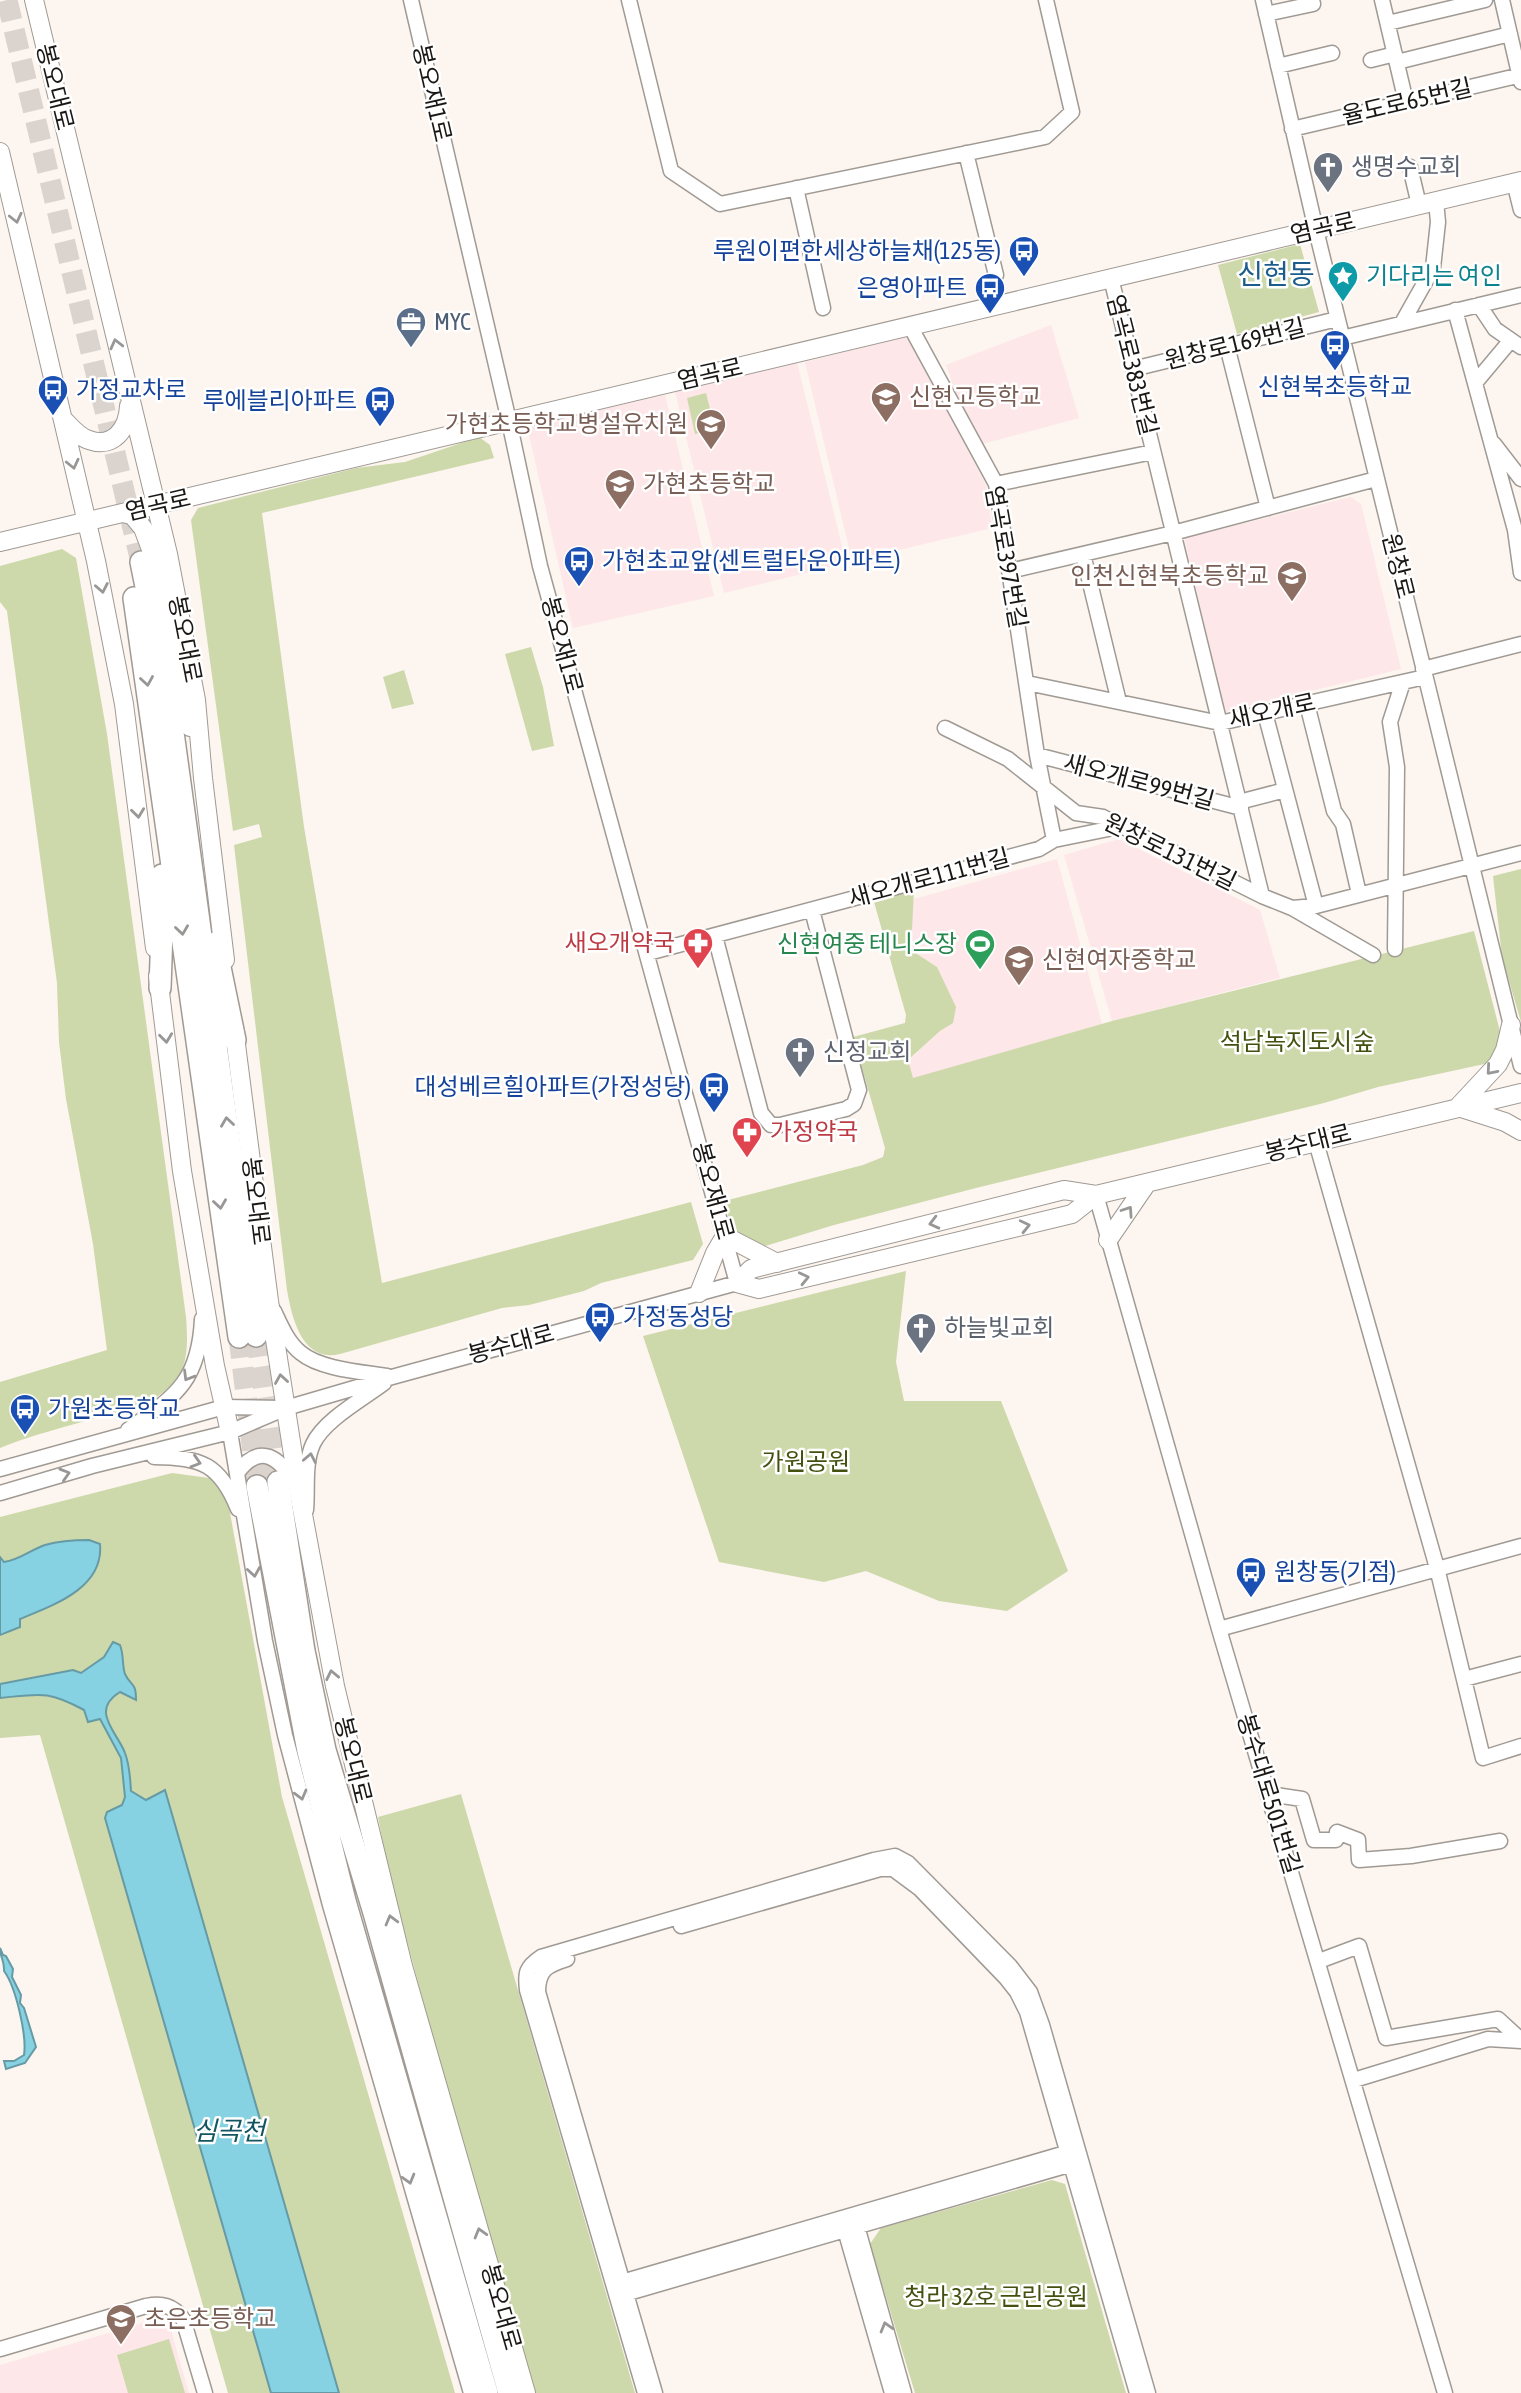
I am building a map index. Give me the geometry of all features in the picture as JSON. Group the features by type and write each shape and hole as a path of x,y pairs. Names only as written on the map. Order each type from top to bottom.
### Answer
{"highway":[{"name":"봉오대로","path":"135,564 168,696 248,1336 153,719 135,564"},
{"path":"168,696 196,855 235,1040"},
{"path":"153,719 163,902 160,988"},
{"name":"봉오대로","path":"267,1484 325,1750 374,1913 440,2191 443,2240 487,2393"},
{"path":"403,1966 440,2191"},
{"path":"353,1985 440,2191"},
{"name":"봉오대로","path":"440,2191 464,2236 509,2393"},
{"path":"464,2236 520,2393"},
{"path":"443,2240 473,2393"}],"main road":[{"name":"봉오대로","path":"34,0 129,397 158,505 196,700 203,778 269,1301 299,1493 335,1686 403,1966 526,2393"},
{"path":"0,152 87,522 124,704 183,1171 230,1432"},
{"name":"염곡로","path":"0,542 1518,182"},
{"path":"62,419 87,440 107,440 125,429 129,420 129,397"},
{"path":"122,513 132,515 143,528 152,552 203,778"},
{"path":"1516,1031 1498,1064 1458,1107 1505,1122 1521,1131"},
{"name":"봉수대로","path":"1096,1195 1072,1214 759,1289 737,1283 751,1269 1064,1191 1096,1195 1521,1093"},
{"path":"1108,1240 1147,1183"},
{"path":"699,1293 725,1236 777,1263"}],"street":[{"name":"봉오재1로","path":"411,0 543,578 737,1283"},
{"path":"629,0 671,171 720,204 1045,137 1072,112 1046,0"},
{"name":"원창로","path":"1312,0 1313,4 1265,7 1376,479 1471,866 1516,1031 1521,1066"},
{"path":"1382,0 1406,102"},
{"path":"1388,23 1485,0"},
{"path":"1502,0 1520,77"},
{"path":"1371,60 1396,58 1510,34"},
{"path":"1278,66 1332,53"},
{"name":"율도로65번길","path":"1292,129 1520,77"},
{"path":"966,153 996,275"},
{"path":"1402,323 1433,268 1438,222 1410,167"},
{"path":"1518,182 1521,210"},
{"path":"796,188 823,307"},
{"name":"염곡로383번길","path":"1111,278 1220,723"},
{"path":"1342,338 1521,295"},
{"path":"1475,383 1516,344 1495,329 1479,304"},
{"path":"1455,310 1518,530 1521,573"},
{"name":"원창로169번길","path":"1132,369 1337,318"},
{"name":"염곡로397번길","path":"910,326 996,484 1027,683"},
{"path":"1227,346 1268,508"},
{"path":"1490,439 1521,479"},
{"name":"염곡로383번길","path":"996,484 1153,452"},
{"path":"1010,571 1173,533 1376,479"},
{"path":"1083,554 1119,702"},
{"name":"새오개로","path":"1027,683 1220,723 1403,682 1424,673 1521,644"},
{"path":"1395,949 1397,767 1390,722 1403,682"},
{"path":"1027,683 1037,755 1054,841"},
{"path":"1307,704 1334,811 1343,824 1359,894"},
{"path":"1265,713 1316,906"},
{"name":"새오개로99번길","path":"1220,723 1262,896"},
{"name":"원창로131번길","path":"945,728 1008,759 1076,813 1103,817 1123,826 1262,896 1292,908 1373,955"},
{"name":"새오개로99번길","path":"1037,755 1240,805"},
{"path":"1240,805 1285,790"},
{"name":"새오개로111번길","path":"648,953 1039,849 1054,841 1123,826"},
{"name":"원창로131번길","path":"1292,908 1316,906 1521,853"},
{"path":"715,936 761,1113 765,1119 771,1125 780,1125 846,1109 854,1104 859,1090 812,910"},
{"path":"1316,1142 1437,1569 1483,1758 1521,1746"},
{"name":"봉수대로501번길","path":"1096,1195 1219,1629 1446,2393"},
{"name":"봉수대로","path":"0,1493 230,1432 286,1408 737,1283"},
{"path":"121,1435 177,1393 190,1374 201,1340 204,1286"},
{"path":"269,1301 288,1338 299,1352 309,1359 357,1372 392,1377"},
{"path":"305,1526 308,1465 313,1445 331,1422 392,1377"},
{"name":"봉수대로","path":"0,1469 224,1407 286,1408"},
{"path":"230,1432 265,1641 285,1735 353,1985 473,2393"},
{"path":"237,1473 250,1459 261,1455 269,1457 278,1460 286,1468 299,1493"},
{"path":"128,1457 172,1457 199,1461 210,1468 228,1488 248,1532"},
{"path":"1219,1629 1521,1546"},
{"path":"1464,1679 1521,1664"},
{"path":"1269,1794 1302,1799 1314,1840 1336,1840 1337,1832 1358,1840 1359,1860 1411,1856 1500,1841"},
{"path":"655,2393 619,2289 527,1990 525,1973 529,1965 541,1957 895,1856 908,1863 1010,1966 1030,1992 1042,2025 1137,2393"},
{"path":"1319,1961 1359,1946 1386,2038 1498,2019 1521,2040"},
{"path":"1354,2080 1488,2039 1521,2040"},
{"path":"619,2289 1074,2157"},
{"path":"1074,2157 1148,2393"},
{"path":"849,2222 892,2393"},
{"path":"849,2222 904,2393"},
{"path":"619,2289 645,2393"},
{"path":"0,2349 146,2306 167,2305 178,2311 183,2319 205,2393"}],"shaded area":[{"name":"신현고등학교","path":"1051,325 1079,418 975,446 946,365"},
{"name":"신현고등학교","path":"907,336 986,485 992,528 852,561 805,362"},
{"path":"797,362 846,563 724,593 675,392"},
{"name":"가현초등학교","path":"665,395 714,596 573,628 527,426"},
{"name":"인천신현북초등학교","path":"1351,497 1361,504 1401,669 1225,712 1184,538"},
{"path":"1119,839 1260,910 1280,978 1112,1021 1064,855"},
{"name":"신현여자중학교","path":"1057,859 1102,1024 912,1079 908,1061 940,1031 953,1023 937,967 911,950 910,914 914,899"},
{"name":"초은초등학교","path":"156,2319 170,2327 189,2393 0,2393 0,2365"}],"green space":[{"path":"1300,244 1319,312 1237,334 1218,265"},
{"path":"706,393 715,429 695,434 687,398"},
{"path":"479,437 490,445 494,458 262,513 304,827 382,1283 691,1202 703,1244 693,1260 601,1283 584,1291 529,1305 502,1308 340,1354 327,1355 316,1352 301,1336 287,1290 234,845 262,837 259,824 233,831 191,520 198,508 356,468 405,462"},
{"path":"62,549 76,558 107,734 186,1317 187,1349 183,1367 176,1379 150,1401 0,1448 0,1382 107,1350 93,1244 66,1099 59,1042 57,983 7,611 0,602 0,566"},
{"path":"531,647 543,687 554,746 532,751 505,654"},
{"path":"404,670 414,704 392,709 383,677"},
{"path":"1521,869 1521,1022 1502,957 1493,876"},
{"name":"석남녹지도시숲","path":"914,889 911,950 937,967 956,1007 953,1023 908,1060 913,1078 1112,1021 1474,931 1502,1039 1489,1063 1378,1087 1324,1103 976,1188 762,1247 738,1238 730,1223 724,1201 863,1165 883,1157 885,1148 853,1037 905,1023 906,1015 874,902"},
{"name":"가원공원","path":"906,1271 896,1362 904,1401 1001,1401 1068,1571 1007,1611 939,1601 866,1571 824,1582 719,1562 643,1336"},
{"path":"172,1473 224,1480 282,1797 455,2393 228,2393 40,1735 0,1738 0,1517"},
{"path":"461,1794 635,2393 534,2393 450,2103 388,1869 378,1817"},
{"name":"청라 32호 근린공원","path":"1052,2180 1065,2184 1126,2393 915,2393 870,2244 881,2228"},
{"path":"169,2339 185,2393 128,2393 117,2355"}],"water":[{"path":"89,1540 100,1544 99,1559 94,1572 85,1583 61,1601 20,1619 20,1627 0,1635 0,1557 4,1562 45,1545"},
{"name":"심곡천","path":"113,1642 120,1645 124,1671 134,1687 136,1700 120,1692 111,1699 106,1714 108,1722 127,1758 131,1791 146,1800 165,1790 339,2393 271,2393 105,1818 107,1812 122,1805 125,1797 121,1758 100,1719 88,1722 84,1710 52,1696 0,1698 0,1684 73,1670 81,1673 104,1657"},
{"path":"0,1948 13,1969 12,1977 21,1995 20,2003 36,2047 25,2063 6,2069 4,2061 14,2061 24,2055 24,2036 20,2012 13,1988 4,1971"}],"tunnel":[{"path":"7,0 141,562"},
{"path":"256,1336 277,1477"},
{"path":"239,1337 257,1486"}],"place":[{"name":"생명수교회","path":"1328,194"},
{"name":"루원이편한세상하늘채(125동)","path":"1024,278"},
{"name":"기다리는 여인","path":"1343,303"},
{"name":"은영아파트","path":"990,315"},
{"name":"MYC","path":"411,349"},
{"name":"신현북초등학교","path":"1335,372"},
{"name":"가정교차로","path":"53,417"},
{"name":"신현고등학교","path":"886,424"},
{"name":"루에블리아파트","path":"380,428"},
{"name":"가현초등학교병설유치원","path":"711,451"},
{"name":"가현초등학교","path":"620,511"},
{"name":"가현초교앞(센트럴타운아파트)","path":"579,588"},
{"name":"인천신현북초등학교","path":"1292,603"},
{"name":"새오개약국","path":"698,970"},
{"name":"신현여중 테니스장","path":"980,971"},
{"name":"신현여자중학교","path":"1019,987"},
{"name":"신정교회","path":"800,1079"},
{"name":"대성베르힐아파트(가정성당)","path":"714,1114"},
{"name":"가정약국","path":"747,1159"},
{"name":"가정동성당","path":"600,1344"},
{"name":"하늘빛교회","path":"921,1355"},
{"name":"가원초등학교","path":"25,1436"},
{"name":"원창동(기점)","path":"1251,1599"},
{"name":"초은초등학교","path":"121,2346"}],"district":[{"name":"신현동","path":"1276,274"}]}
